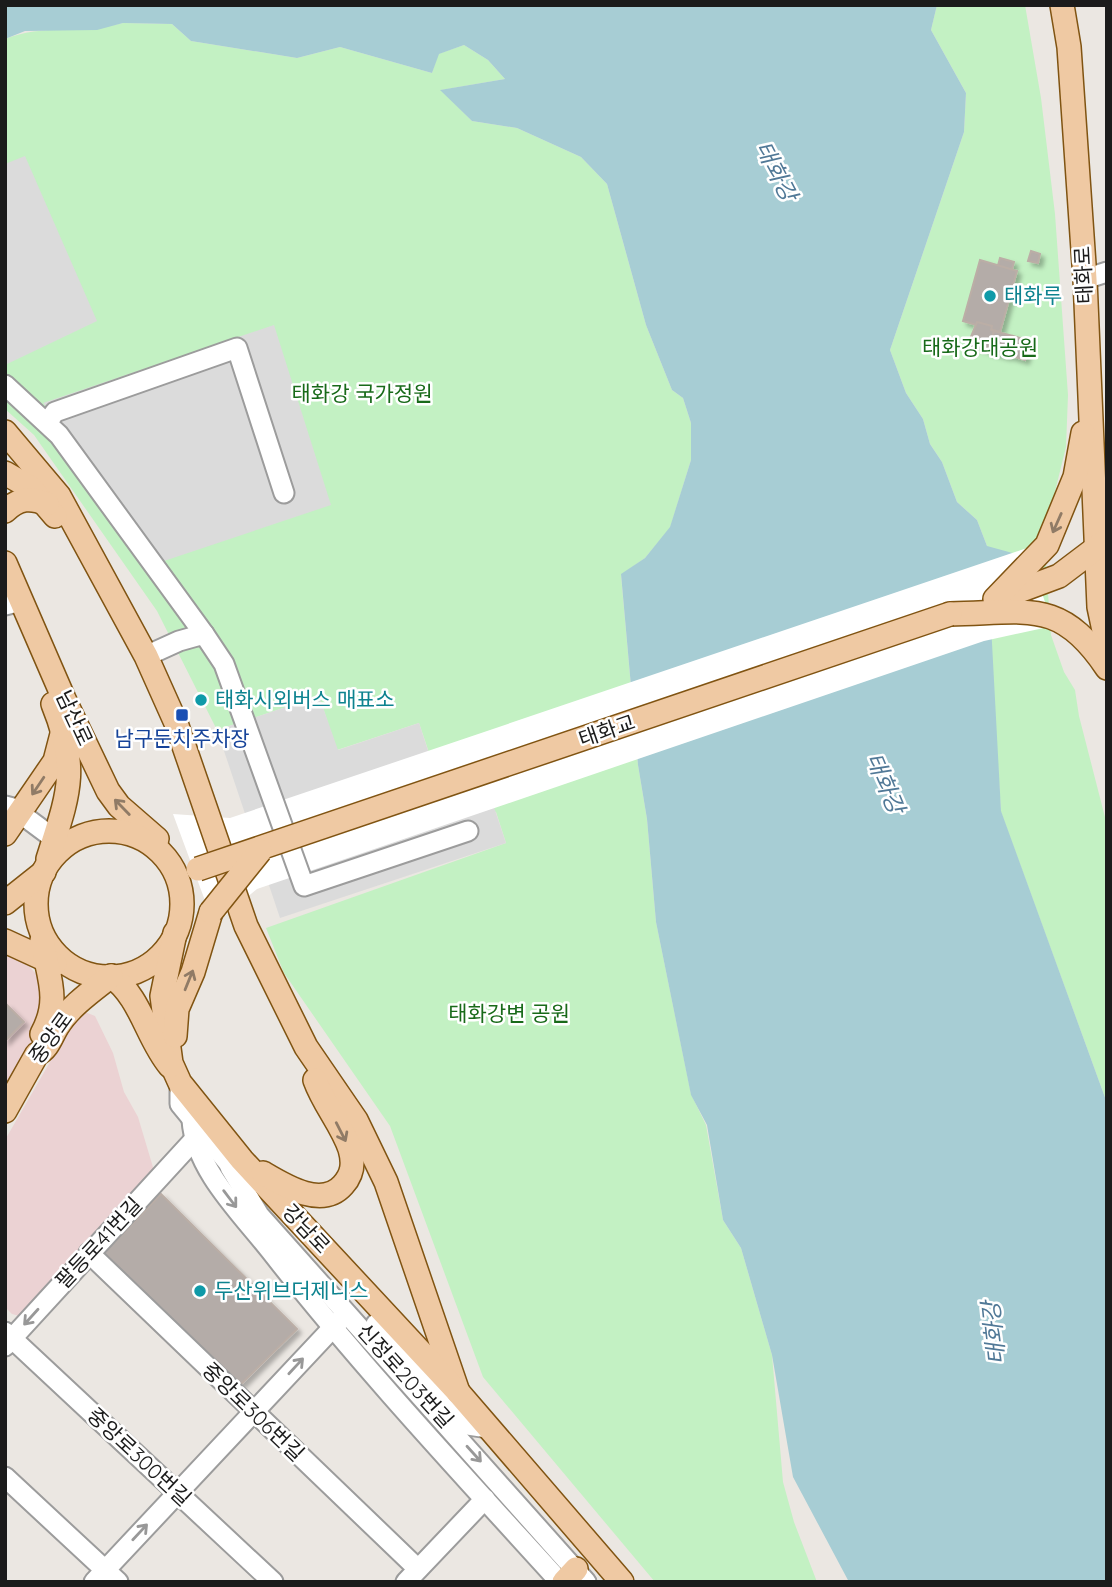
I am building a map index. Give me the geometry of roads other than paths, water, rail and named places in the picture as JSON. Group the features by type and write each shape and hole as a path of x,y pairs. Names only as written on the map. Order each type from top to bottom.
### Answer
{"main road":[{"name":"태화로","path":"1062,5 1096,275 1090,394 1102,543 1099,607 1107,645"},
{"path":"1090,394 1075,477 1034,574 1059,576 1102,543"},
{"path":"1092,417 1107,457"},
{"path":"9,439 59,496 112,589 146,656 176,723 246,926 306,1047 356,1120 386,1182 458,1392"},
{"path":"5,473 31,488 47,504 85,565 112,589"},
{"path":"5,511 26,499 47,504"},
{"name":"태화교","path":"180,868 260,851 995,599 1034,574"},
{"name":"남산로","path":"7,580 62,734 70,785 59,842"},
{"name":"남산로","path":"7,580 108,791 119,806 157,839 180,868"},
{"path":"950,614 1047,615 1065,621 1078,631 1107,668"},
{"path":"5,834 13,810 55,761 62,734"},
{"path":"5,941 46,961 78,970 111,976 129,975 151,964 169,947 182,901 180,868 139,837 120,831 101,831 59,842 44,870 36,899 46,961 53,992 52,1016 37,1043 37,1054"},
{"path":"177,1077 177,1009 193,972 211,912 260,851"},
{"path":"5,903 44,870"},
{"path":"41,928 46,940 60,958 78,970"},
{"name":"강남로","path":"175,933 162,996 177,1077 236,1163 458,1392 622,1582"},
{"path":"111,976 119,982 136,1005 155,1049 177,1077"},
{"name":"중앙로","path":"5,1111 37,1054 44,1051 59,1024 79,1002 111,976"},
{"path":"236,1163 282,1185 309,1194 325,1195 340,1189 349,1179 353,1165 350,1148 316,1083 306,1047"}],"street":[{"path":"1049,5 1069,47"},
{"path":"47,423 55,412 237,348 284,493"},
{"path":"5,385 67,445 224,664 304,886 468,831"},
{"path":"146,656 179,640 204,634"},
{"path":"13,810 59,842"},
{"path":"177,1077 180,1104 192,1120 236,1163 468,1425 488,1429"},
{"path":"192,1120 193,1141 225,1192 331,1328 485,1499 572,1579"},
{"name":"팔등로41번길","path":"7,1339 193,1141"},
{"name":"신정로203번길","path":"236,1163 259,1215 347,1312 572,1579"},
{"name":"중앙로306번길","path":"89,1253 253,1412 412,1575"},
{"path":"5,1477 106,1578 177,1493 347,1312"},
{"name":"중앙로300번길","path":"7,1339 274,1582"},
{"path":"412,1575 485,1499"}],"water":[{"name":"태화강","path":"5,5 937,5 931,30 966,93 964,132 890,350 906,393 923,419 930,444 942,462 957,502 977,520 987,546 1020,555 989,587 1001,811 1107,1103 1107,1582 849,1582 793,1477 772,1355 741,1248 723,1220 707,1125 691,1095 656,922 647,819 638,765 621,574 645,558 670,527 691,460 691,423 683,398 672,390 646,325 607,184 581,157 517,128 472,121 440,90 505,79 488,60 464,45 439,54 432,73 340,47 297,58 191,41 172,24 123,23 97,30 25,31 5,39"}],"place":[{"name":"태화루","path":"990,296"},
{"name":"태화시외버스 매표소","path":"201,700"},
{"name":"남구둔치주차장","path":"182,715"},
{"name":"두산위브더제니스","path":"200,1291"}],"park label":[{"name":"태화강대공원","path":"980,348"},
{"name":"태화강 국가정원","path":"362,394"},
{"name":"태화강변 공원","path":"509,1014"}]}
